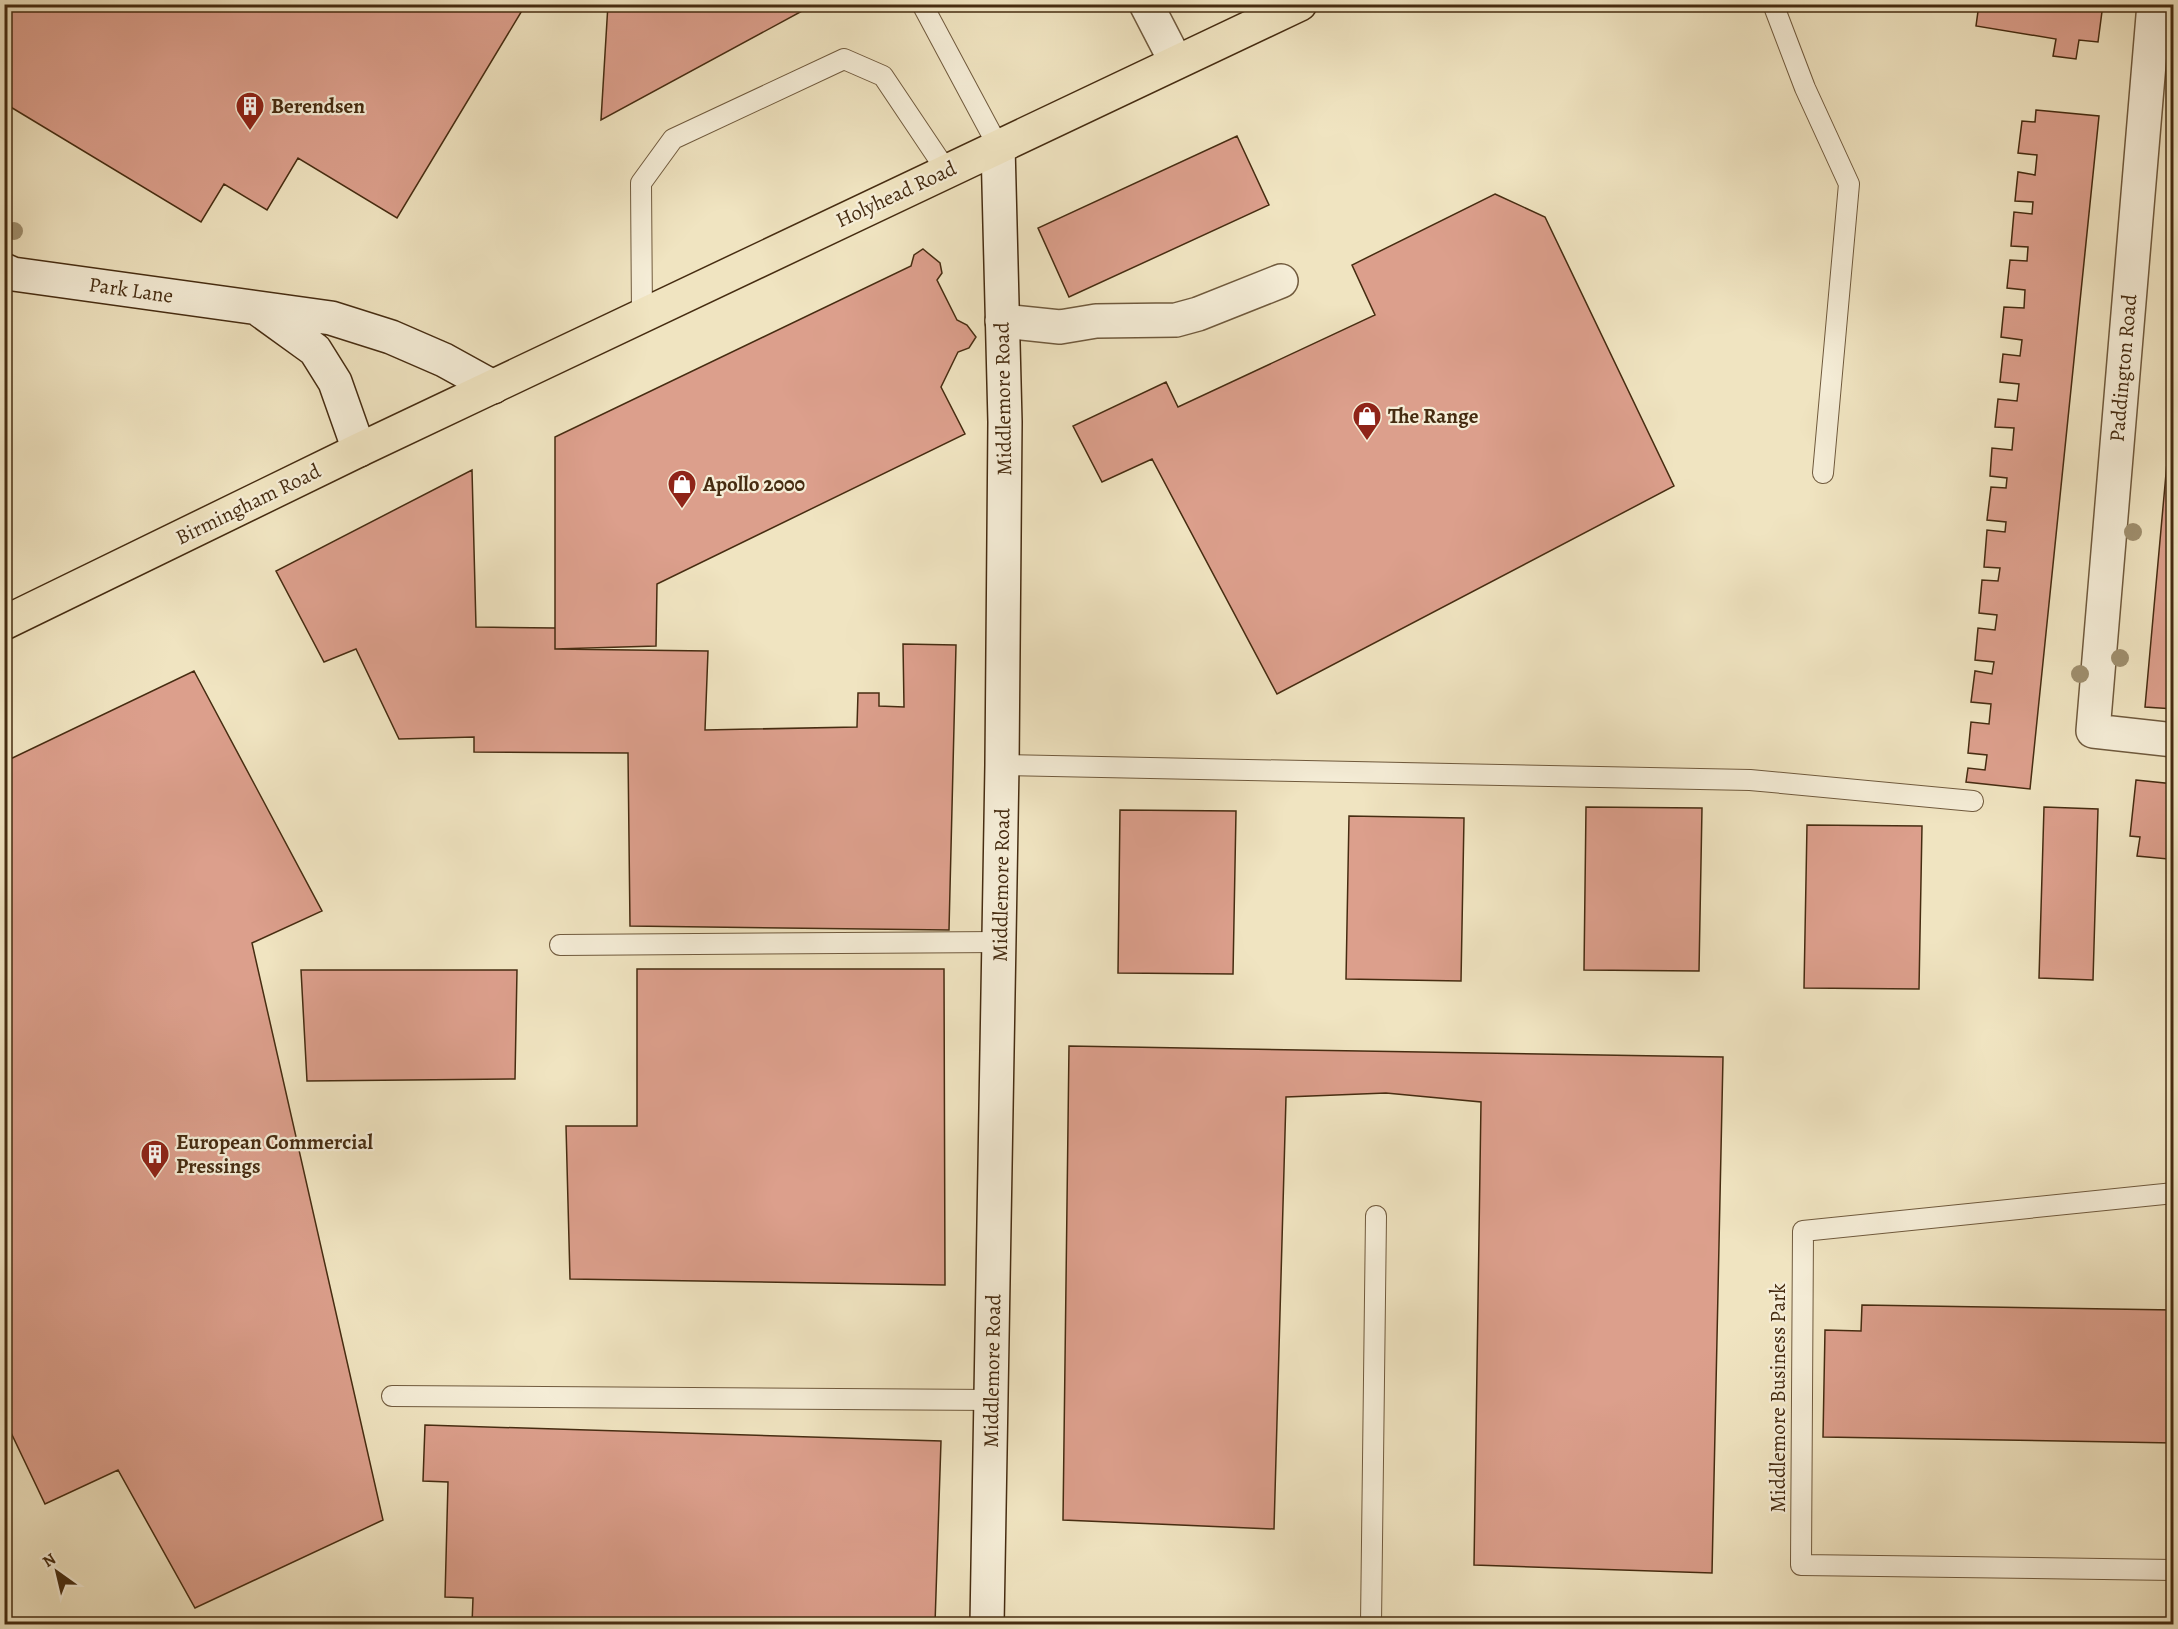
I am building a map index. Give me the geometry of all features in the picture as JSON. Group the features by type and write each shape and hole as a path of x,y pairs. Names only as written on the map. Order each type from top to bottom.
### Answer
{"highway":[{"name":"Holyhead Road","path":"493,387 946,170 1300,4"},
{"name":"Birmingham Road","path":"4,624 493,387"}],"street":[{"path":"1146,4 1176,62"},
{"name":"Paddington Road","path":"2154,4 2093,731 2174,740"},
{"name":"Middlemore Road","path":"987,1624 1000,942 1005,422 998,146"},
{"name":"Park Lane","path":"4,270 13,274 330,318 391,337 444,360 493,387"},
{"path":"1002,321 1060,327 1096,321 1176,320 1198,314 1281,281"},
{"name":"Park Lane","path":"257,308 315,350 335,382 359,450"}],"lane":[{"path":"922,4 998,146"},
{"path":"1773,4 1805,88 1849,184 1823,473"},
{"path":"642,316 642,183 673,140 844,59 883,76 946,170"},
{"path":"1002,765 1750,780 1973,801"},
{"path":"560,945 1000,942"},
{"name":"Middlemore Business Park","path":"2174,1193 1803,1231 1801,1565 2174,1570"},
{"path":"1371,1624 1376,1216"},
{"path":"392,1396 992,1400"}],"building":[{"name":"Berendsen","path":"4,4 526,4 397,218 298,158 267,210 224,184 201,222 4,103"},
{"path":"608,4 815,4 601,120"},
{"path":"1979,4 2103,4 2098,42 2079,40 2076,59 2053,56 2056,39 1976,26"},
{"path":"2036,110 2099,116 2030,789 1966,782 1968,768 1985,770 1987,755 1968,753 1971,722 1989,724 1991,704 1971,702 1975,671 1992,674 1994,662 1975,660 1978,628 1995,630 1997,615 1979,613 1982,580 1998,581 2000,568 1984,567 1987,530 2005,532 2006,522 1987,520 1991,487 2006,488 2007,478 1990,476 1992,448 2012,450 2014,428 1995,427 1998,399 2017,401 2019,384 2000,382 2003,354 2020,356 2022,340 2001,337 2004,307 2024,308 2025,290 2007,288 2010,260 2027,261 2028,247 2011,246 2014,212 2032,214 2033,202 2015,201 2018,172 2035,175 2037,155 2018,153 2022,121 2035,122"},
{"path":"1237,136 1269,205 1069,297 1038,228"},
{"name":"The Range","path":"1495,194 1545,217 1674,486 1277,694 1152,459 1102,482 1073,426 1166,382 1178,407 1375,315 1352,265"},
{"name":"Apollo 2000","path":"923,249 940,263 942,273 937,280 957,320 967,325 976,337 969,348 958,352 941,387 965,434 657,584 656,646 555,649 555,437 911,266 914,255"},
{"path":"2174,385 2174,709 2145,707"},
{"path":"472,470 476,627 555,628 555,649 708,651 705,730 857,727 858,693 879,693 879,706 904,707 903,644 956,645 949,930 630,926 628,753 474,752 474,737 399,739 356,649 324,662 276,571"},
{"name":"European Commercial Pressings","path":"194,671 322,911 252,943 383,1520 195,1608 118,1470 45,1504 4,1418 4,762"},
{"path":"2136,780 2174,784 2174,843 2170,842 2168,859 2137,856 2140,837 2130,836"},
{"path":"1586,807 1702,808 1699,971 1584,970"},
{"path":"2044,807 2098,809 2093,980 2039,978"},
{"path":"1120,810 1236,811 1233,974 1118,973"},
{"path":"1349,816 1464,818 1461,981 1346,979"},
{"path":"1807,825 1922,826 1919,989 1804,988"},
{"path":"637,969 944,969 945,1285 570,1279 566,1126 637,1126"},
{"path":"301,970 517,970 515,1079 307,1081"},
{"path":"1069,1046 1723,1057 1712,1573 1474,1565 1481,1102 1386,1093 1286,1097 1274,1529 1063,1520"},
{"path":"1862,1305 2174,1310 2174,1443 1823,1437 1825,1330 1861,1331"},
{"path":"425,1425 941,1441 935,1624 472,1624 473,1598 445,1597 448,1482 423,1481"}],"place":[{"name":"Berendsen","path":"250,132"},
{"name":"The Range","path":"1367,442"},
{"name":"Apollo 2000","path":"682,510"},
{"name":"European Commercial Pressings","path":"155,1180"}]}
